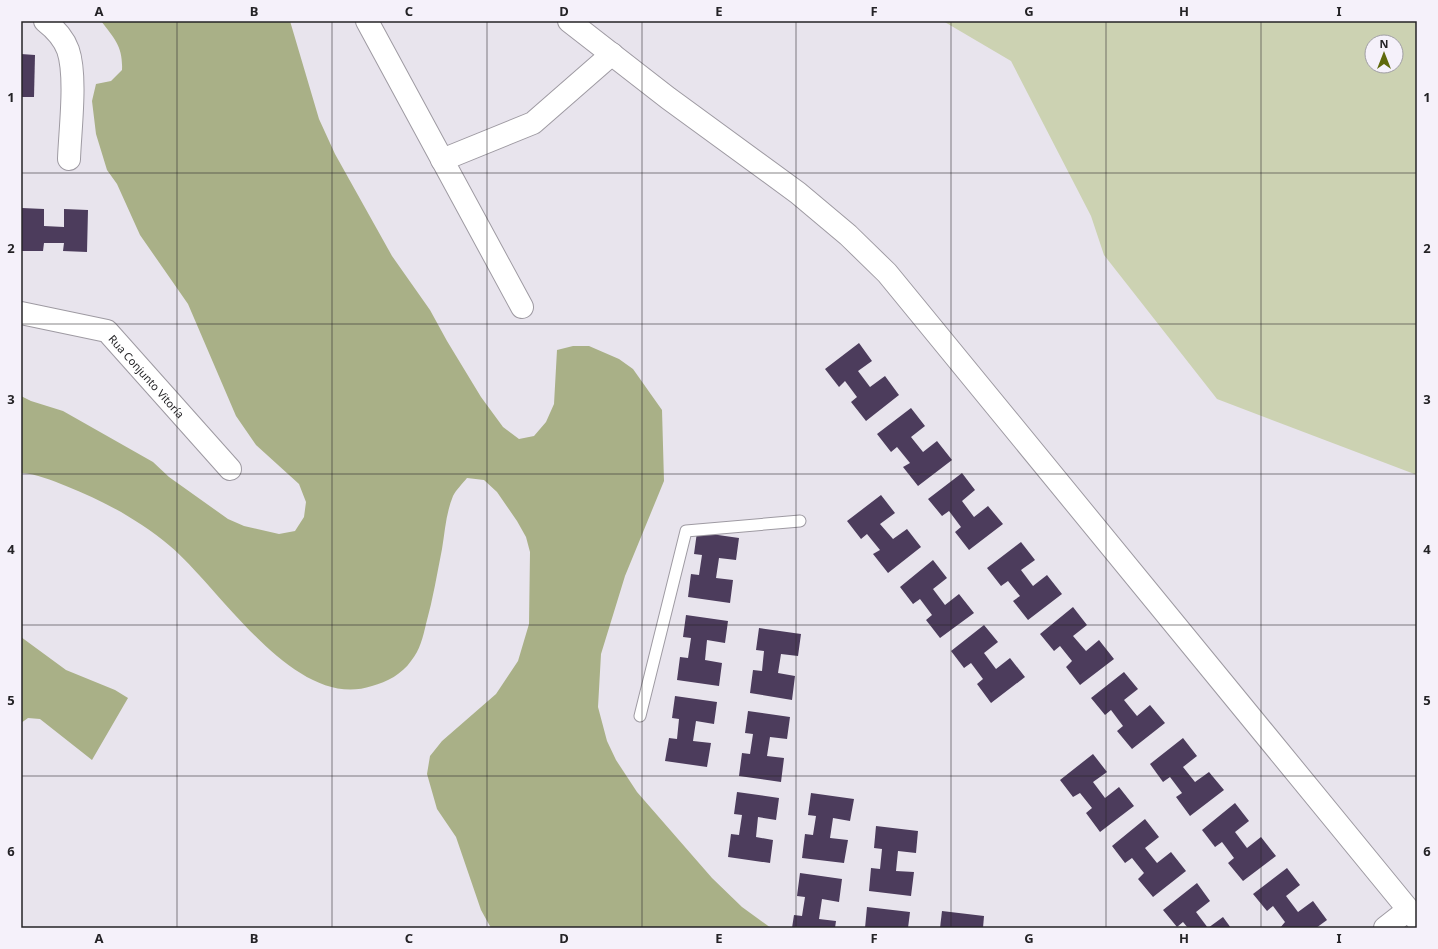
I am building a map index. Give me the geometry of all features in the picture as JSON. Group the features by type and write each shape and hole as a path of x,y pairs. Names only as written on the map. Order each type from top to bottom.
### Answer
{"street":[{"path":"45,21 53,28 68,50 71,69 69,159"},
{"path":"367,21 522,307"},
{"path":"569,21 668,98 798,193 848,235 887,273 1412,915 1385,928"},
{"path":"442,160 533,123 612,54"},
{"name":"Rua Conjunto Vitoría","path":"21,313 107,330 230,469"}],"lane":[{"path":"640,716 686,531 800,521"}],"green space":[{"path":"101,21 290,21 319,119 335,154 392,256 430,310 481,397 503,427 519,439 534,436 546,422 554,404 557,350 573,346 589,346 619,359 633,369 662,410 664,481 625,576 601,654 598,707 607,741 616,760 637,792 712,878 742,907 771,928 491,928 481,910 456,837 437,809 427,774 430,756 442,741 496,694 518,661 529,624 530,552 526,537 497,492 484,480 467,478 453,496 447,515 433,596 424,634 414,657 403,670 394,677 383,682 372,686 343,689 315,681 288,664 261,642 190,565 170,546 146,528 121,512 80,492 44,478 21,473 21,396 31,401 63,411 153,462 169,477 228,519 244,526 279,534 295,531 304,517 306,502 299,484 256,445 236,416 188,304 140,235 117,184 107,170 96,134 92,101 96,84 111,81 122,70 122,62 117,44"},
{"path":"943,21 1417,21 1417,475 1217,399 1104,255 1091,216 1011,61"},
{"path":"21,637 66,670 115,690 128,698 92,760 40,719 28,718 21,723"}],"building":[{"path":"21,54 35,55 34,97 21,97"},
{"path":"22,208 44,209 44,226 64,227 64,209 88,210 87,252 63,251 64,243 44,243 43,251 21,251"},
{"path":"859,343 872,361 858,371 870,387 885,376 899,395 866,421 851,402 857,397 845,381 839,387 825,369"},
{"path":"911,408 925,426 911,437 923,452 937,441 952,460 918,486 903,467 910,463 897,447 891,452 877,434"},
{"path":"962,473 975,490 962,501 974,517 988,506 1003,524 969,550 955,532 961,527 949,511 942,516 928,499"},
{"path":"881,495 895,513 880,524 893,539 907,529 921,547 888,573 873,554 880,550 867,534 861,539 847,521"},
{"path":"697,532 739,538 736,560 719,558 716,578 733,580 730,603 688,597 691,574 699,575 702,555 694,554"},
{"path":"1021,542 1035,560 1021,570 1033,586 1047,575 1062,594 1028,620 1013,601 1020,596 1008,581 1001,586 987,568"},
{"path":"933,560 947,578 933,589 945,605 959,594 974,613 940,638 926,620 932,615 920,599 913,604 900,587"},
{"path":"1073,607 1087,625 1073,636 1086,651 1099,640 1114,659 1080,685 1066,667 1072,661 1060,646 1054,651 1040,634"},
{"path":"686,615 728,621 725,643 707,640 705,660 722,663 719,686 677,680 680,657 688,658 691,638 683,637"},
{"path":"984,625 998,642 984,653 996,669 1010,658 1025,677 991,703 977,684 983,679 971,663 964,668 951,651"},
{"path":"759,628 801,634 798,656 781,654 778,673 795,676 792,700 750,693 753,670 762,671 764,651 756,650"},
{"path":"1124,672 1138,689 1124,700 1137,716 1150,705 1165,723 1132,749 1117,731 1123,726 1111,710 1105,715 1091,698"},
{"path":"675,696 717,702 714,724 696,721 693,741 711,743 707,767 665,761 669,738 677,739 679,719 672,718"},
{"path":"748,711 790,717 787,739 770,737 767,756 784,758 781,782 739,776 742,753 750,754 753,734 745,733"},
{"path":"1183,738 1197,756 1183,767 1195,782 1209,772 1224,790 1190,816 1176,797 1182,793 1170,777 1163,782 1150,764"},
{"path":"1093,754 1107,772 1093,782 1105,798 1119,787 1134,806 1100,832 1086,813 1092,808 1080,793 1073,797 1060,780"},
{"path":"737,792 779,798 776,820 758,817 756,837 773,840 770,863 728,857 731,834 739,835 742,815 734,814"},
{"path":"811,793 854,799 850,821 833,818 830,838 848,840 844,863 802,858 805,834 813,835 816,816 808,815"},
{"path":"1235,803 1249,821 1235,832 1247,848 1261,837 1276,856 1243,881 1228,863 1234,858 1222,842 1215,847 1202,830"},
{"path":"1145,819 1159,837 1145,848 1157,863 1171,852 1186,871 1153,897 1138,879 1144,873 1132,858 1125,863 1112,846"},
{"path":"876,826 918,831 916,853 898,851 896,871 914,872 911,896 869,891 871,868 880,869 882,849 874,848"},
{"path":"1287,868 1300,885 1286,896 1298,912 1313,901 1327,920 1316,928 1280,928 1285,922 1273,906 1267,911 1253,894"},
{"path":"800,873 842,879 839,902 822,899 819,919 836,921 835,928 792,928 794,915 802,916 805,897 797,896"},
{"path":"1197,883 1210,901 1196,912 1208,928 1188,928 1183,922 1177,927 1163,910"},
{"path":"867,907 910,912 908,928 865,928"},
{"path":"942,911 984,916 983,928 940,928"},
{"path":"1223,917 1231,928 1208,928"}]}
